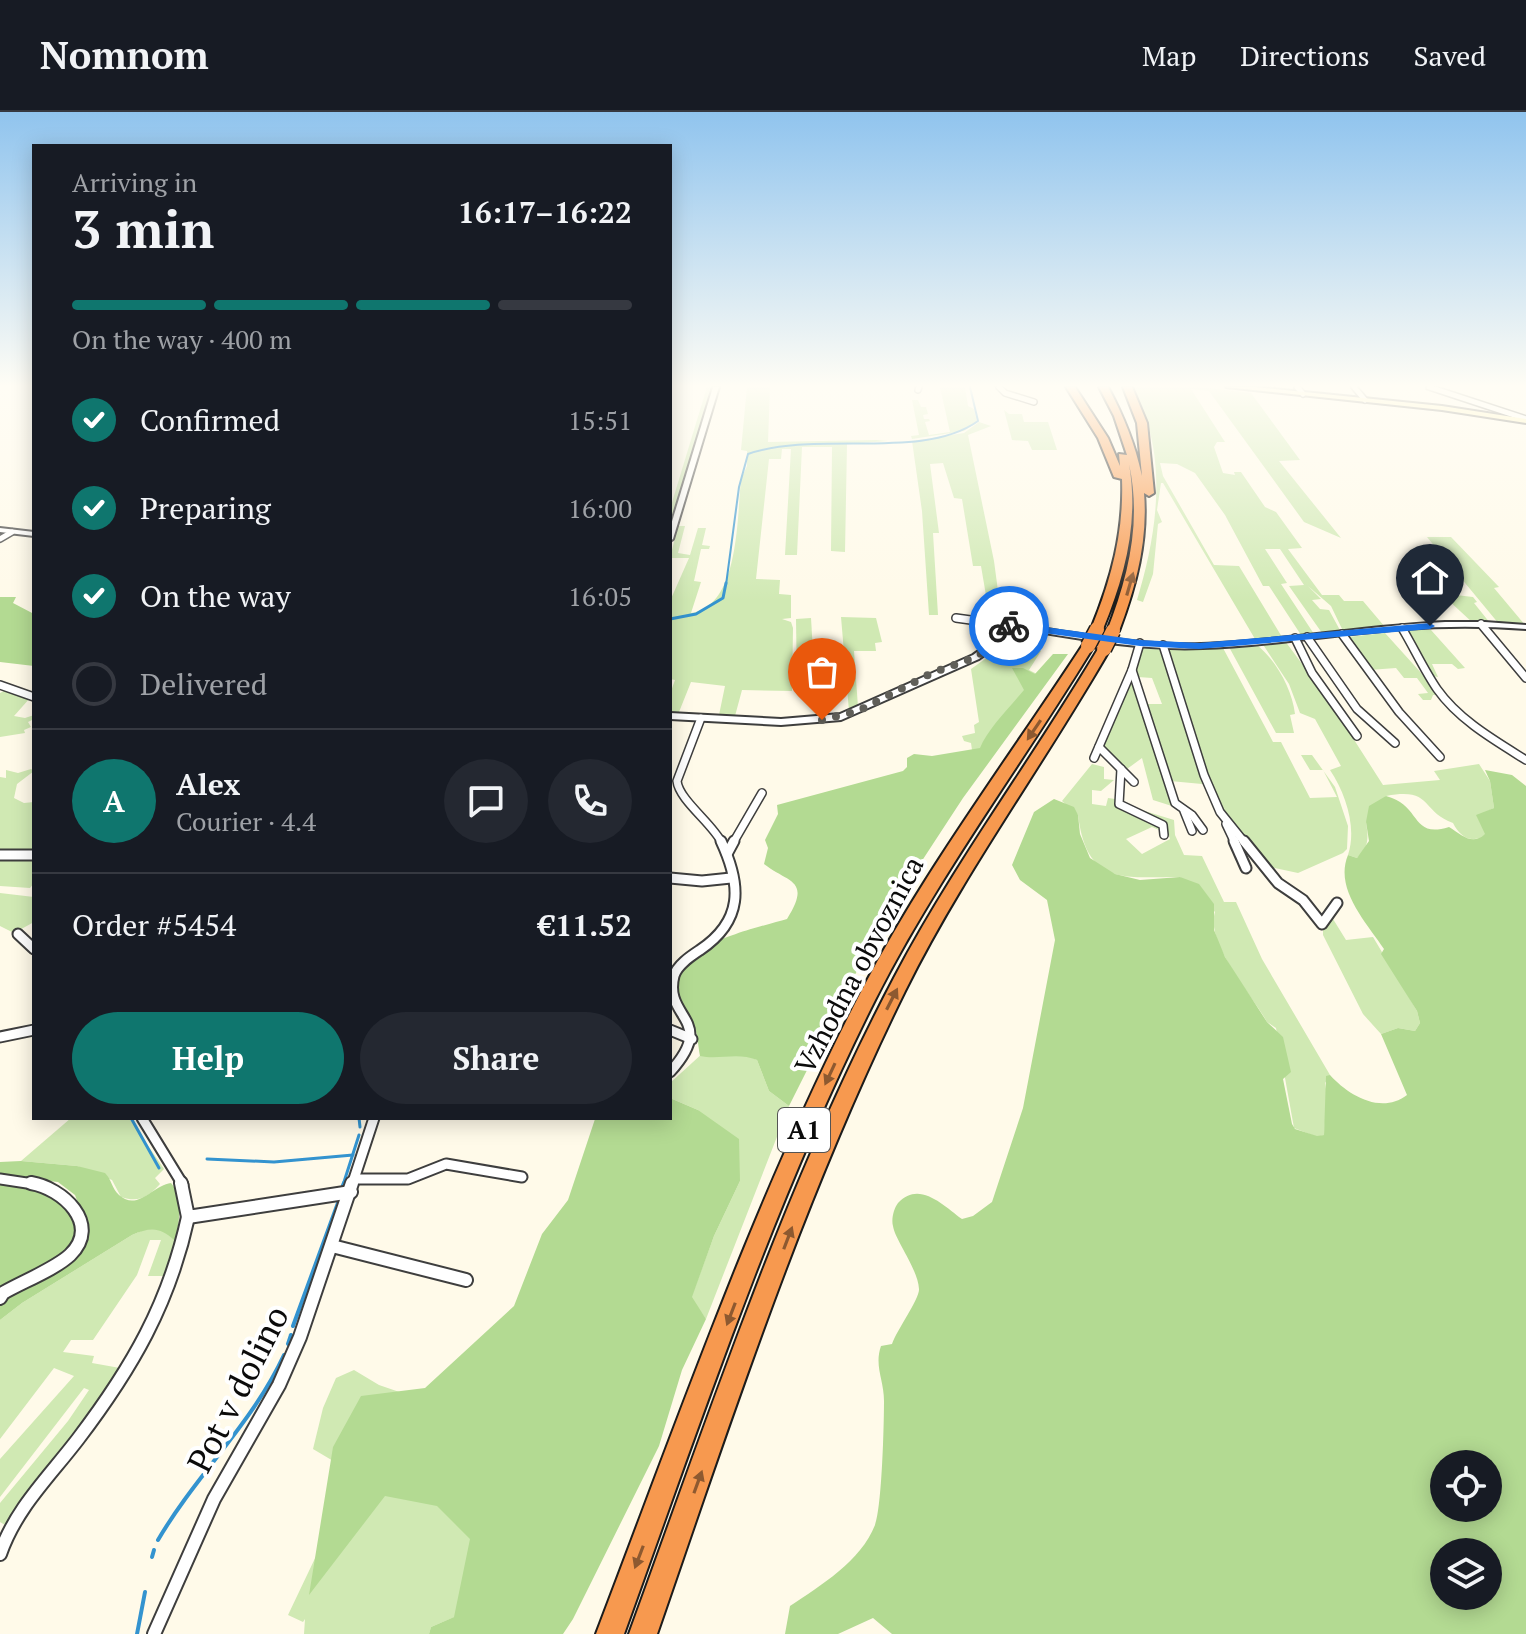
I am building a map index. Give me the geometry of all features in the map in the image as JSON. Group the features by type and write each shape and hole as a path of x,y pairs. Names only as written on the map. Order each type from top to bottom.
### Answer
{"highway":[{"path":"1112,458 1120,482 1123,523 1134,535 1147,528 1148,458"},
{"name":"Vzhodna obvoznica","path":"610,1634 754,1252 837,1060 870,993 934,881 1097,629 1134,535 1124,458"},
{"name":"Vzhodna obvoznica","path":"643,1634 791,1230 878,1026 941,907 1113,631 1128,592 1141,497 1134,458"}],"street":[{"path":"672,532 695,458"},
{"path":"0,530 32,534"},
{"path":"0,539 12,532"},
{"path":"956,618 1140,643 1199,646 1402,628 1481,624 1524,628"},
{"path":"1481,624 1526,678"},
{"path":"672,716 783,722 841,717 932,673 976,657 991,646 997,630 1007,625"},
{"path":"1402,628 1430,678 1455,709 1487,736 1526,760"},
{"path":"1342,634 1399,712 1440,757"},
{"path":"1307,637 1362,713 1376,729 1395,743"},
{"path":"1295,638 1312,673 1357,736"},
{"path":"1094,758 1132,670 1140,643"},
{"path":"1163,645 1204,775 1246,868"},
{"path":"1132,670 1175,803 1192,815 1203,830"},
{"path":"0,685 32,696"},
{"path":"672,1070 684,1058 692,1039 692,1031 674,989 674,974 689,955 722,933 730,922 734,892 727,854 718,835 678,790 677,781 701,718"},
{"path":"1099,747 1134,782"},
{"path":"1121,769 1119,804 1156,819 1163,825 1164,835"},
{"path":"727,854 762,793"},
{"path":"1183,810 1192,831"},
{"path":"1220,812 1278,883 1303,900 1322,924 1337,903"},
{"path":"0,855 32,855"},
{"path":"672,878 702,881 731,878"},
{"path":"18,934 32,947"},
{"path":"0,1037 32,1030"},
{"path":"672,1031 692,1039"},
{"path":"0,1554 12,1523 29,1497 78,1439 157,1317 175,1271 188,1217 184,1187 143,1120"},
{"name":"Pot v dolino","path":"154,1634 214,1499 279,1385 300,1337 332,1246 344,1193 355,1179 373,1120"},
{"path":"355,1179 408,1179 446,1164 522,1177"},
{"path":"0,1179 56,1188 72,1201 81,1230 77,1247 69,1256 3,1293 0,1298"},
{"path":"188,1217 344,1193"},
{"path":"332,1246 466,1280"}],"green space":[{"path":"685,458 691,458 672,522 672,502"},
{"path":"747,458 781,458 769,459 756,579 780,580 779,594 791,595 791,618 782,619 791,622 793,628 792,691 742,690 735,716 719,715 725,686 691,682 679,712 672,713 675,680 672,679 672,596 689,558 672,558 678,526 685,526 678,553 690,555 698,528 706,528 702,545 710,546 709,549 701,549 694,581 701,582 691,613 707,607 727,578 736,537 741,479"},
{"path":"790,458 801,458 797,555 785,555"},
{"path":"832,458 847,458 845,552 831,551"},
{"path":"914,458 973,458 994,561 1002,621 990,619 981,566 973,566 962,499 954,498 943,463 930,464 939,533 933,533 938,615 929,615 922,511"},
{"path":"1155,458 1218,458 1223,473 1235,475 1234,472 1241,472 1265,507 1276,512 1302,548 1288,549 1322,595 1339,595 1344,601 1363,601 1385,627 1343,631 1331,606 1308,586 1321,599 1312,600 1320,609 1329,610 1341,632 1322,633 1289,586 1304,585 1280,549 1265,549 1287,583 1281,584 1314,634 1301,635 1269,586 1263,586 1225,515 1195,473 1177,464 1160,463 1163,476 1214,565 1239,566 1282,637 1255,639 1163,483 1157,510 1162,522 1158,524 1153,574 1143,602 1137,600 1154,521"},
{"path":"1258,458 1299,458 1300,460 1279,461 1341,538 1304,522"},
{"path":"1427,537 1451,537 1499,587 1494,588 1525,625 1499,624"},
{"path":"1412,570 1435,570 1456,595 1473,597 1477,602 1474,603 1490,623 1479,619 1480,623 1473,623 1434,587 1427,587"},
{"path":"0,597 16,597 13,603 32,613 32,666 0,662"},
{"path":"841,617 876,618 882,642 875,643 876,651 854,651 858,707 849,711"},
{"path":"811,618 815,685 797,686 796,619"},
{"path":"1016,630 1029,633 1035,647 1041,651 1029,670 1037,674 978,752 972,750 971,743 964,741 962,736 975,733 974,725 979,722 971,669 992,654 1006,633"},
{"path":"1407,630 1431,630 1465,668 1458,669 1452,664 1432,664 1438,677 1433,676"},
{"path":"1385,633 1441,695 1423,700 1418,694 1428,693 1417,678 1404,678 1396,668 1369,670 1348,637"},
{"path":"1285,641 1326,696 1383,785 1440,780 1434,771 1479,764 1490,781 1494,808 1477,816 1486,834 1476,839 1467,838 1419,797 1401,794 1386,796 1366,822 1364,850 1357,858 1348,855 1351,834 1348,811 1330,770 1341,766 1315,719 1300,713 1289,684 1262,643"},
{"path":"1256,644 1270,658 1287,685 1295,714 1290,715 1294,733 1276,733 1229,647"},
{"path":"1142,647 1161,648 1205,783 1170,781 1147,704 1162,704 1152,678 1138,677 1135,668"},
{"path":"1167,648 1223,648 1273,742 1281,742 1310,798 1337,797 1324,771 1335,787 1348,826 1347,849 1343,853 1298,873 1265,866 1222,811 1213,793"},
{"path":"1053,654 1068,654 963,798 880,925 789,1106 769,1091 757,1060 700,1056 694,1025 677,992 677,976 685,962 717,942 787,919 794,906 797,889 794,884 764,864 768,848 765,840 778,814 777,805 903,771 907,767 907,758 914,754 932,756 980,748 993,726 1024,690 1012,668 1023,668 1035,674"},
{"path":"1131,677 1175,807 1153,800 1142,758 1127,769 1112,760 1103,745"},
{"path":"8,689 30,698 14,716 32,716 28,722 31,727 24,730 25,733 0,737 0,693"},
{"path":"1301,755 1312,755 1323,770 1310,770"},
{"path":"1092,764 1104,767 1104,779 1114,780 1101,791 1092,790 1092,804 1106,806 1108,798 1115,799 1119,808 1149,817 1162,829 1152,827 1126,839 1142,854 1170,839 1163,824 1157,820 1131,809 1125,805 1174,820 1175,835 1184,855 1202,856 1224,902 1236,902 1262,959 1330,1075 1325,1083 1324,1135 1317,1137 1294,1128 1276,1028 1267,1022 1223,953 1214,925 1215,912 1180,877 1111,873 1099,866 1090,855 1078,815 1062,801"},
{"path":"6,770 18,773 32,770 17,784 14,798 24,803 32,802 32,852 0,852 0,777 6,778"},
{"path":"1485,770 1512,775 1526,786 1526,1634 892,1634 873,1618 838,1634 785,1634 790,1606 850,1561 869,1538 875,1525 884,1428 879,1353 881,1346 892,1344 919,1289 915,1273 895,1232 892,1220 895,1208 906,1197 922,1194 962,1219 973,1216 992,1202 1023,1108 1055,940 1047,900 1020,880 1012,865 1034,812 1054,799 1074,807 1090,858 1115,874 1140,880 1180,877 1199,884 1214,904 1214,930 1225,957 1267,1022 1283,1037 1291,1072 1283,1079 1292,1124 1295,1129 1317,1136 1324,1135 1326,1076 1330,1075 1355,1095 1376,1103 1397,1101 1407,1095 1381,1034 1398,1028 1415,1031 1420,1023 1417,1011 1381,954 1384,949 1348,893 1345,868 1348,855 1357,858 1369,841 1366,822 1369,806 1386,796 1406,806 1421,825 1437,829 1449,827 1471,839 1485,834 1476,815 1494,808"},
{"path":"0,856 32,857 30,888 0,886"},
{"path":"0,893 32,897 32,923 14,933 0,926"},
{"path":"1333,919 1346,940 1373,937 1417,1011 1420,1023 1415,1031 1398,1028 1381,1034 1363,1014 1323,935 1323,928"},
{"path":"715,1042 757,1060 769,1091 789,1106 706,1319 691,1298 714,1236 740,1181 698,1110 672,1099 672,1081"},
{"path":"672,1099 698,1110 739,1139 740,1181 714,1236 692,1297 706,1319 682,1370 659,1446 573,1619 563,1634 429,1634 431,1627 454,1617 470,1539 437,1506 385,1496 309,1595 333,1447 361,1396 425,1388 514,1306 542,1234 568,1200 595,1120 672,1120"},
{"path":"69,1120 130,1120 164,1169 155,1178 160,1184 151,1192 143,1198 127,1199 121,1197 112,1180 77,1166 21,1161"},
{"path":"0,1162 77,1166 105,1173 119,1195 133,1201 171,1183 179,1203 175,1241 155,1230 132,1235 0,1320 0,1304 5,1298 81,1248 87,1227 75,1195 58,1182 0,1176"},
{"path":"0,1182 34,1186 70,1207 76,1234 70,1252 0,1291"},
{"path":"148,1228 163,1230 175,1241 164,1276 148,1276 161,1240 150,1240 137,1275 93,1340 71,1340 63,1352 94,1356 92,1363 120,1368 5,1525 0,1522 0,1503 68,1421 89,1390 84,1388 0,1497 0,1459 74,1376 54,1368 0,1439 0,1320 22,1303"},
{"path":"354,1370 379,1385 414,1397 478,1548 466,1612 431,1627 429,1634 304,1634 305,1619 303,1622 288,1615 318,1552 345,1468 313,1449 323,1408 336,1378"}],"waterway":[{"path":"726,585 739,487 747,458"},
{"path":"672,619 696,614 723,598 726,583"},
{"path":"132,1120 159,1168"},
{"path":"359,1120 360,1127"},
{"path":"353,1155 359,1135"},
{"path":"207,1159 274,1162 353,1155"},
{"path":"343,1185 353,1155"},
{"path":"341,1191 344,1183"},
{"path":"293,1326 338,1203"},
{"path":"288,1344 291,1335"},
{"path":"158,1540 256,1404 284,1355"},
{"path":"152,1557 154,1550"},
{"path":"137,1634 145,1592"}],"way so far":[{"path":"822,720 858,711 932,673 976,657 991,646 1000,627 1009,626"}],"route":[{"path":"1009,626 1140,643 1199,646 1430,626"}]}
